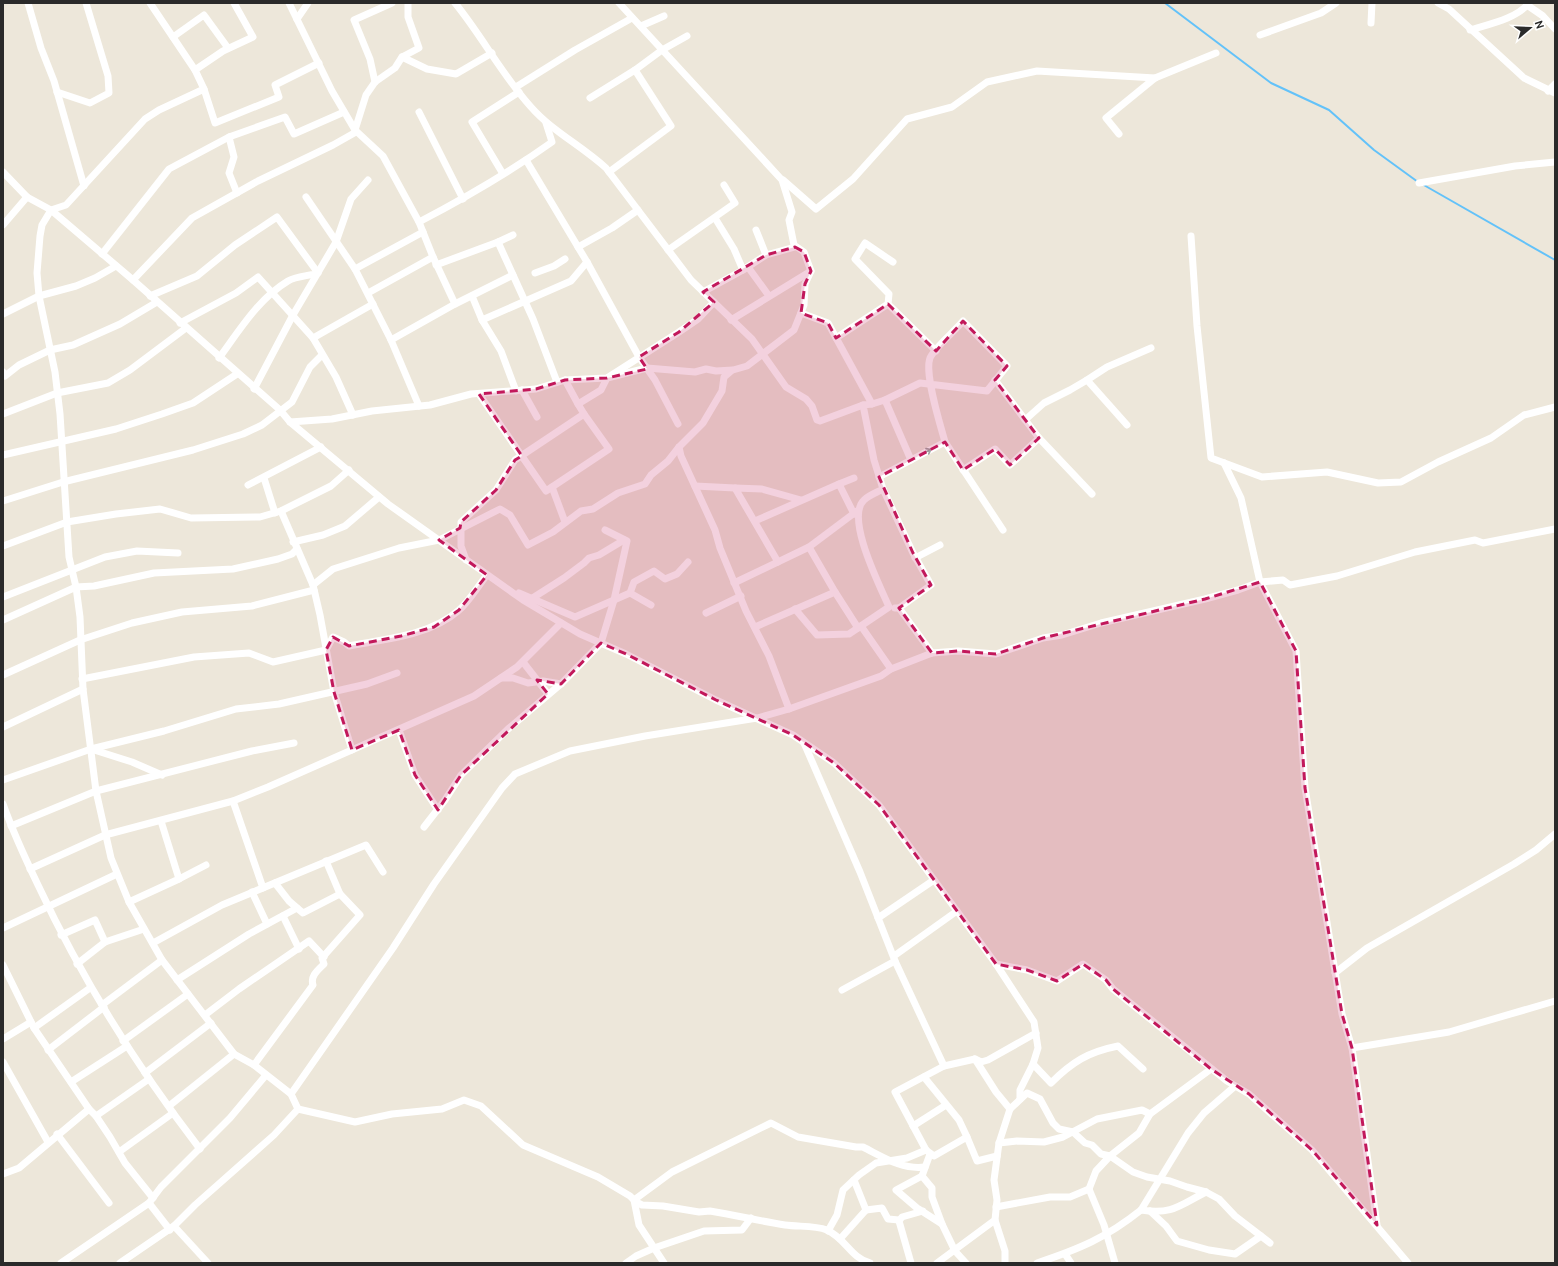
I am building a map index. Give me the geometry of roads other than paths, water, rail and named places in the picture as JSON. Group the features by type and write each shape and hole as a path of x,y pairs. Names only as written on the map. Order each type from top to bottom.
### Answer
{"street":[{"path":"28,3 41,48 57,92 84,186"},
{"path":"57,92 90,103 109,93 108,76 86,3"},
{"path":"150,3 195,70 204,89 215,123 279,97 275,85 319,63"},
{"path":"195,70 210,58 228,48 254,37 234,3"},
{"path":"289,3 355,131 383,156 419,222 436,264 455,304"},
{"path":"297,19 308,3"},
{"path":"375,82 370,59 354,20 392,3"},
{"path":"133,280 192,218 355,131 366,95 375,82 395,68 402,57 419,48 408,17 408,3"},
{"path":"455,3 517,90 546,123 590,152 609,172 691,280 731,320 737,323 748,334 761,353 771,364 786,387 806,399 812,406 817,420 820,421 863,405 885,400 920,383 931,384 987,391 1007,366 964,321 931,356 927,368 931,384 945,442 1003,530"},
{"path":"619,3 782,180 816,209 853,179 907,119 952,107 987,82 1037,71 1155,78"},
{"path":"1260,35 1321,13 1336,3"},
{"path":"1372,3 1372,23"},
{"path":"1438,3 1449,9 1470,30 1524,78 1551,92 1555,84"},
{"path":"1470,30 1506,18 1528,4 1543,16 1555,29"},
{"path":"173,37 204,15 228,48"},
{"path":"641,26 664,16"},
{"path":"503,174 472,122 576,50 632,18"},
{"path":"590,98 635,70 662,50 687,36"},
{"path":"402,57 427,69 456,74 492,53"},
{"path":"1119,134 1106,118 1155,78 1216,53"},
{"path":"609,172 670,126 635,70"},
{"path":"204,89 159,110 145,119 66,206 51,210 42,225 38,249 37,273 39,296 57,393 62,443 63,482 69,557 76,587 80,617 82,679 96,791 105,835 117,874 128,902 162,960 177,980 234,1054 254,1065 291,1094 298,1109"},
{"path":"102,254 169,170 229,137 285,116 294,134 344,112"},
{"path":"419,112 463,199"},
{"path":"419,222 463,199 552,142 546,123"},
{"path":"229,137 234,157 229,173 237,193"},
{"path":"526,160 587,262 678,424"},
{"path":"1419,183 1514,166 1555,162"},
{"path":"4,175 27,197 51,210 133,280 237,374 280,410 290,422 379,496 522,600 580,634 664,672 716,700 793,735 834,763 879,805 957,911 962,920 996,964 1034,1022 1038,1048 1033,1064 1020,1090 1020,1099"},
{"path":"254,389 293,315 336,242 351,199 368,180"},
{"path":"290,422 332,419 372,410 430,405 471,394 536,389 565,380 607,378 647,368 695,372 706,369 731,371 747,366 761,353 794,330 804,305 806,284 811,271 804,252 796,247 789,220 792,212 782,180"},
{"path":"668,250 735,203 724,185"},
{"path":"3,225 27,197"},
{"path":"306,197 355,269 368,293 391,340 419,406"},
{"path":"578,247 612,228 638,210"},
{"path":"150,296 197,276 235,245 277,217 318,273"},
{"path":"715,218 745,268 768,296"},
{"path":"756,230 766,255"},
{"path":"355,269 423,232"},
{"path":"436,264 498,242 513,235"},
{"path":"1191,236 1197,326 1211,458 1262,477 1327,472 1378,483 1401,482 1438,462 1491,438 1524,416 1555,407"},
{"path":"498,242 525,302 557,382"},
{"path":"888,304 889,294 855,259 865,243 893,262"},
{"path":"703,292 766,255 796,247"},
{"path":"368,293 433,257"},
{"path":"535,273 554,266 564,260"},
{"path":"482,320 571,281 587,262"},
{"path":"3,314 39,296 76,286 96,278 116,266"},
{"path":"731,320 811,271"},
{"path":"219,358 254,310 273,293 289,280 318,273"},
{"path":"391,340 455,304 513,275"},
{"path":"3,414 57,393 108,383 130,370 183,326 236,294 258,277 313,338 336,377 353,415"},
{"path":"472,296 482,320 500,351 519,390 537,417"},
{"path":"3,372 5,376 19,365 50,350 74,345 120,324 157,302"},
{"path":"578,404 601,390 607,378 698,319 714,302"},
{"path":"313,338 373,304"},
{"path":"836,338 888,304"},
{"path":"888,304 936,351"},
{"path":"801,313 828,323 872,404"},
{"path":"1025,420 1044,403 1070,390 1107,367 1151,348"},
{"path":"3,501 63,482 192,450 243,434 262,425 292,402 310,367 322,355"},
{"path":"3,675 80,640 132,623 167,615 252,606 313,587 333,569 399,548 439,540 460,528 493,514 500,509 510,515 528,545 553,532 580,511 593,509 618,493 645,484 651,475 668,461 679,447 704,423 722,391 724,377 731,371"},
{"path":"3,455 62,443 116,429 193,403 237,374"},
{"path":"479,394 546,491 608,449 584,414 565,380"},
{"path":"996,380 1039,438 1092,494"},
{"path":"1087,380 1127,425"},
{"path":"885,400 911,460"},
{"path":"795,609 817,635 849,634 889,607 899,608 931,585 915,558 883,489 879,478 863,405"},
{"path":"466,560 461,546 461,522 496,490 515,460 584,414"},
{"path":"963,470 995,448 1010,465 1039,438"},
{"path":"879,478 945,442"},
{"path":"248,485 321,447"},
{"path":"679,447 680,456 715,530 734,583 769,656 789,709"},
{"path":"1224,462 1241,498 1260,582 1296,651 1305,788 1342,1014 1352,1048 1377,1226"},
{"path":"3,546 67,522 116,514 160,509 191,518 206,519 248,518 278,512 331,486 349,470"},
{"path":"264,478 313,587 334,692 352,750"},
{"path":"755,521 854,478"},
{"path":"839,484 858,512 862,540 889,607"},
{"path":"695,486 762,489 801,500"},
{"path":"552,487 565,522"},
{"path":"735,488 778,562"},
{"path":"734,583 809,547 857,512 864,500 883,489"},
{"path":"293,542 323,536 345,526 379,496"},
{"path":"291,1094 393,948 434,884 502,788 515,774 570,751 645,736 757,718 789,709 881,676 891,669 932,653 958,651 996,654 1043,638 1062,635 1101,623 1205,599 1260,582 1283,580 1290,585 1336,576 1430,549 1475,540 1483,544 1555,529"},
{"path":"424,828 461,775 508,729 561,684 601,643 614,600 627,541 605,530"},
{"path":"531,599 564,578 584,563 588,558 599,555 624,540"},
{"path":"915,558 940,545"},
{"path":"809,547 835,592 891,669"},
{"path":"3,620 76,587 94,586 154,573 233,568 278,559 292,554 297,549"},
{"path":"3,597 71,569 105,557 137,551 178,553"},
{"path":"496,581 531,599 575,617 630,593 634,582 654,571 665,579 677,574 688,562"},
{"path":"82,679 194,657 249,653 273,662 326,650 333,637 349,646 400,636 434,627 459,610 487,575"},
{"path":"755,628 835,592"},
{"path":"630,593 651,605"},
{"path":"706,613 740,596"},
{"path":"899,608 932,653"},
{"path":"30,869 105,835 233,801 399,730 474,696 523,662 561,623"},
{"path":"523,662 548,694"},
{"path":"3,780 91,749 164,731 236,709 279,704 334,692 367,684 397,673"},
{"path":"501,678 513,678 528,683 538,682 561,684"},
{"path":"3,727 83,688"},
{"path":"399,730 415,775 438,810"},
{"path":"10,826 96,791 162,776 252,751 294,742"},
{"path":"804,742 894,958 944,1066"},
{"path":"91,749 132,762 162,776"},
{"path":"233,801 263,888"},
{"path":"3,804 10,826 76,964 147,1076 200,1149"},
{"path":"161,821 179,879"},
{"path":"1335,973 1367,948 1514,864 1536,850 1555,834"},
{"path":"153,943 222,905 366,844 383,872"},
{"path":"254,1065 313,985 312,981 314,973 324,964 322,958 360,915 340,894 326,861"},
{"path":"128,902 206,865"},
{"path":"3,928 117,874"},
{"path":"878,918 934,880"},
{"path":"275,883 289,902 303,913 340,894"},
{"path":"252,892 267,924"},
{"path":"177,980 267,924 297,908"},
{"path":"842,990 894,958 957,911"},
{"path":"283,916 299,949"},
{"path":"61,935 95,920 105,942"},
{"path":"76,964 105,942 144,929"},
{"path":"205,1015 239,989 310,941 324,956"},
{"path":"48,1050 162,960"},
{"path":"996,964 1028,970 1057,981 1083,964 1106,980 1112,989 1211,1069 1234,1086 1249,1094 1312,1150 1408,1263"},
{"path":"3,965 33,1025 48,1050 89,1109 96,1116 151,1201 172,1228 208,1263"},
{"path":"3,985 10,981"},
{"path":"3,1039 33,1025 90,988"},
{"path":"71,1082 125,1043 188,994"},
{"path":"1352,1048 1449,1032 1555,1001"},
{"path":"96,1116 211,1023"},
{"path":"967,1137 934,1156 928,1152 895,1092 944,1066 975,1059 981,1062 988,1060 1036,1033"},
{"path":"1033,1064 1051,1083 1065,1069 1079,1059 1101,1049 1118,1046 1143,1069"},
{"path":"169,1106 234,1054"},
{"path":"975,1059 996,1092 1010,1109"},
{"path":"3,1062 48,1142"},
{"path":"1115,1263 1107,1235 1089,1189 1096,1171 1110,1156 1138,1133 1150,1114 1211,1069"},
{"path":"61,1263 151,1201 161,1187 230,1118 266,1075"},
{"path":"924,1077 959,1120 977,1161 997,1156"},
{"path":"1037,1263 1065,1254 1107,1235 1141,1210 1161,1180 1185,1138 1204,1113 1234,1086"},
{"path":"1005,1263 1005,1251 994,1220 997,1200 994,1180 997,1156 999,1143 1010,1109 1027,1093 1038,1097 1053,1124 1059,1129 1071,1132 1085,1143 1092,1145 1102,1154 1110,1156 1128,1170 1147,1177 1206,1192 1219,1199 1235,1216 1270,1243"},
{"path":"298,1109 355,1122 392,1114 442,1109 464,1100 481,1106 523,1145 598,1177 636,1202 646,1205 663,1206 699,1212 710,1211 828,1231 840,1239 856,1257 870,1263"},
{"path":"913,1126 946,1105"},
{"path":"3,1174 19,1168 57,1134 89,1109"},
{"path":"120,1263 172,1228 195,1205 274,1135 298,1109"},
{"path":"999,1143 1017,1141 1044,1142 1063,1137 1096,1119 1142,1110 1150,1114"},
{"path":"119,1152 173,1113"},
{"path":"634,1200 672,1172 771,1123 798,1137 863,1147 913,1169 925,1167"},
{"path":"57,1134 109,1203"},
{"path":"828,1231 837,1215 843,1190 854,1180 876,1163 907,1158 928,1152"},
{"path":"928,1152 922,1176 896,1190 923,1212 942,1224"},
{"path":"922,1176 932,1188 932,1197 942,1224 955,1251 966,1263"},
{"path":"854,1180 866,1210"},
{"path":"996,1207 1050,1197 1070,1197 1089,1189"},
{"path":"1141,1210 1156,1212 1175,1209 1206,1192"},
{"path":"634,1200 639,1225 664,1263"},
{"path":"840,1239 866,1210 882,1208 888,1219 899,1220 902,1217 923,1212"},
{"path":"1149,1211 1166,1226 1177,1241 1209,1250 1235,1254 1261,1236"},
{"path":"626,1263 636,1256 654,1248 704,1231 742,1230 751,1218"},
{"path":"899,1220 912,1263"},
{"path":"937,1263 955,1251 994,1220"},
{"path":"1065,1254 1072,1263"}],"waterway":[{"path":"1165,3 1271,83 1329,110 1374,150 1418,182"},
{"path":"1422,184 1555,260"}]}
